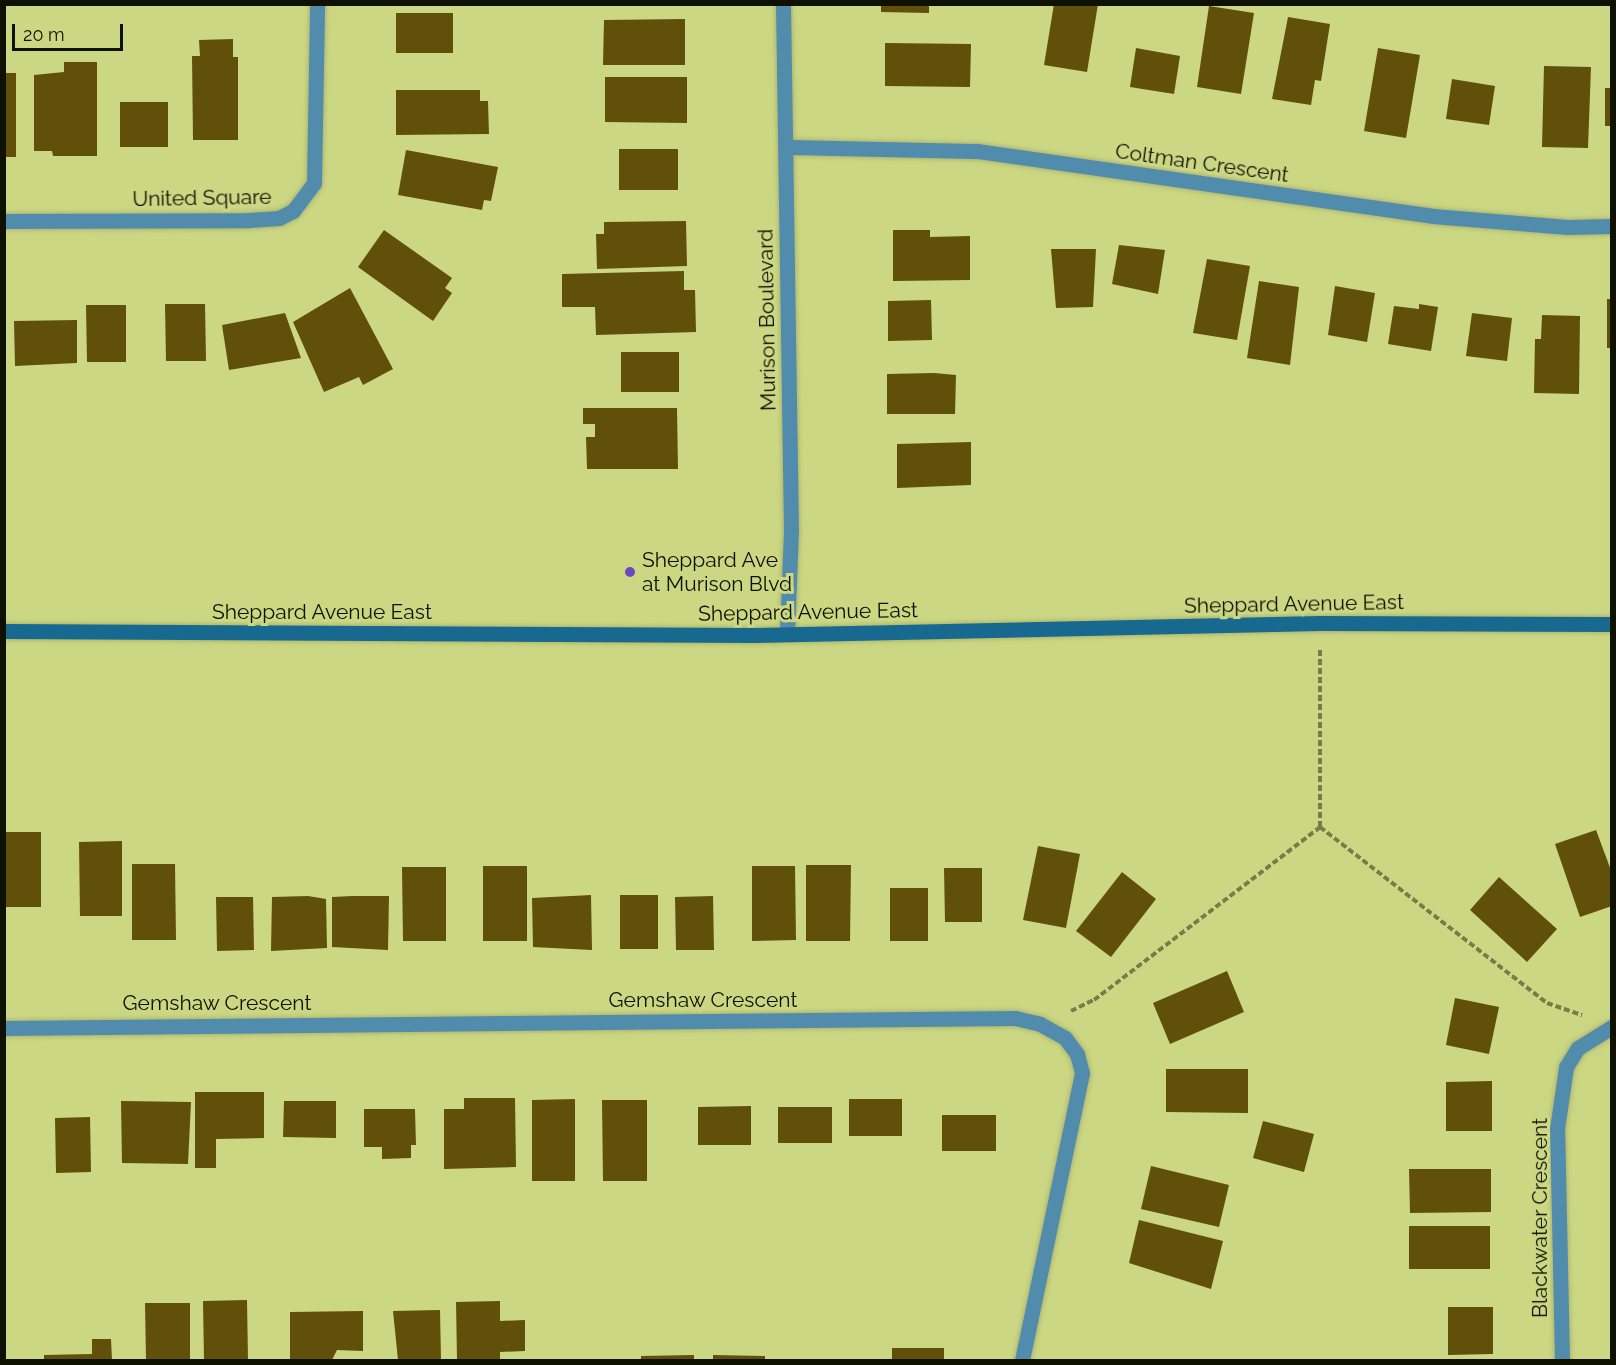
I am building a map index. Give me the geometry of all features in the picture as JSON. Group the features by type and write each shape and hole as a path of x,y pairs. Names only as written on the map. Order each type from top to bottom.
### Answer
{"main road":[{"name":"Sheppard Avenue East","path":"4,631 787,634 1320,623 1611,624"}],"street":[{"name":"United Square","path":"4,221 279,219 293,211 314,183 316,4"},
{"name":"Murison Boulevard","path":"783,4 791,530 787,634"},
{"name":"Coltman Crescent","path":"786,147 977,151 1433,216 1611,226"},
{"name":"Gemshaw Crescent","path":"4,1028 1015,1018 1040,1024 1065,1038 1077,1054 1082,1073 1022,1360"},
{"name":"Blackwater Crescent","path":"1562,1360 1557,1128 1566,1067 1578,1048 1611,1027"}],"path":[{"path":"1320,623 1320,827"},
{"path":"1320,827 1547,1003 1590,1017"},
{"path":"1040,1024 1094,1000 1320,827"}],"building":[{"path":"881,4 929,4 929,13 881,12"},
{"path":"1054,4 1098,4 1087,72 1044,65"},
{"path":"1209,6 1254,13 1241,94 1197,87"},
{"path":"396,13 453,13 453,53 396,53"},
{"path":"1288,17 1330,24 1321,81 1315,80 1311,105 1272,99"},
{"path":"685,19 685,65 603,65 604,20"},
{"path":"233,39 233,57 238,57 238,140 193,140 192,56 200,56 199,40"},
{"path":"885,43 971,44 970,87 885,86"},
{"path":"1136,48 1180,56 1174,94 1130,87"},
{"path":"1378,48 1420,55 1406,138 1364,131"},
{"path":"64,62 97,62 97,156 53,156 52,151 34,151 34,75 64,72"},
{"path":"1544,66 1591,67 1588,148 1542,147"},
{"path":"4,73 16,73 16,157 4,157"},
{"path":"605,77 687,77 687,123 605,122"},
{"path":"1452,79 1495,86 1489,125 1446,119"},
{"path":"1605,88 1612,88 1612,126 1605,126"},
{"path":"396,90 480,90 480,101 488,101 489,134 396,135"},
{"path":"120,102 168,102 168,147 120,147"},
{"path":"619,149 678,149 678,190 619,190"},
{"path":"406,150 498,167 491,201 484,200 482,210 398,195"},
{"path":"686,221 687,266 597,269 596,234 604,234 604,222"},
{"path":"384,230 452,278 445,288 452,293 433,321 358,267"},
{"path":"893,230 930,230 930,237 970,236 970,280 893,281"},
{"path":"1119,245 1165,250 1158,294 1112,284"},
{"path":"1051,249 1096,249 1093,307 1056,308"},
{"path":"1207,259 1250,266 1237,340 1193,333"},
{"path":"684,271 684,290 695,290 696,332 596,335 595,307 562,307 562,274"},
{"path":"1259,281 1299,287 1290,365 1247,358"},
{"path":"1335,286 1375,293 1367,342 1328,335"},
{"path":"350,288 393,369 363,385 359,377 324,392 293,322"},
{"path":"1607,299 1612,299 1612,348 1607,348"},
{"path":"931,300 932,340 888,341 888,301"},
{"path":"165,304 205,304 206,361 166,361"},
{"path":"1419,304 1438,307 1431,351 1388,344 1394,306 1419,309"},
{"path":"86,305 126,305 126,362 87,362"},
{"path":"285,313 301,358 229,370 222,325"},
{"path":"1472,313 1512,318 1507,361 1466,356"},
{"path":"1542,315 1580,316 1579,394 1534,393 1535,339 1541,339"},
{"path":"77,320 77,363 15,366 14,321"},
{"path":"621,352 679,352 679,392 621,392"},
{"path":"887,374 956,375 955,414 887,414"},
{"path":"583,408 677,408 678,469 587,469 586,437 595,437 595,424 583,424"},
{"path":"971,442 971,485 897,488 897,444"},
{"path":"1596,830 1612,873 1612,906 1580,917 1555,844"},
{"path":"4,832 41,832 41,907 4,907"},
{"path":"122,841 122,916 80,916 79,842"},
{"path":"1038,846 1080,854 1066,928 1023,920"},
{"path":"132,864 175,864 176,940 132,940"},
{"path":"806,865 851,865 850,941 806,941"},
{"path":"483,866 527,866 527,941 483,941"},
{"path":"752,866 795,866 796,940 752,941"},
{"path":"402,867 446,867 446,941 403,941"},
{"path":"944,868 982,868 982,922 945,922"},
{"path":"1122,872 1156,899 1111,957 1076,931"},
{"path":"1499,877 1557,929 1527,962 1470,910"},
{"path":"890,888 928,888 928,941 890,941"},
{"path":"591,895 592,950 533,947 532,898"},
{"path":"620,895 658,895 658,949 620,949"},
{"path":"308,896 326,899 327,948 271,951 272,897"},
{"path":"389,896 388,950 332,947 332,897"},
{"path":"713,896 714,950 676,950 675,897"},
{"path":"216,897 253,897 254,950 217,951"},
{"path":"1227,971 1244,1012 1170,1044 1153,1003"},
{"path":"1455,998 1499,1007 1489,1054 1446,1045"},
{"path":"1166,1069 1248,1069 1248,1113 1166,1112"},
{"path":"1492,1081 1492,1131 1446,1131 1446,1082"},
{"path":"195,1092 264,1092 264,1138 216,1139 216,1168 195,1168"},
{"path":"464,1098 515,1098 516,1167 444,1169 444,1109 464,1109"},
{"path":"575,1099 575,1181 532,1181 532,1100"},
{"path":"849,1099 902,1099 902,1136 849,1136"},
{"path":"602,1100 647,1100 647,1181 603,1181"},
{"path":"121,1101 191,1102 188,1164 122,1163"},
{"path":"284,1101 336,1101 336,1138 283,1137"},
{"path":"751,1106 751,1145 698,1145 698,1107"},
{"path":"778,1107 832,1107 832,1143 778,1143"},
{"path":"364,1109 415,1109 416,1145 411,1145 411,1158 382,1159 382,1147 364,1147"},
{"path":"942,1115 996,1115 996,1151 942,1151"},
{"path":"90,1117 91,1172 56,1173 55,1118"},
{"path":"1263,1121 1314,1134 1304,1172 1253,1158"},
{"path":"1151,1166 1229,1185 1219,1227 1141,1209"},
{"path":"1409,1169 1491,1169 1491,1212 1410,1213"},
{"path":"1139,1220 1223,1241 1211,1289 1129,1263"},
{"path":"1409,1226 1490,1226 1490,1269 1409,1269"},
{"path":"247,1300 248,1360 204,1360 203,1301"},
{"path":"500,1301 500,1321 525,1320 525,1351 500,1352 500,1360 457,1360 456,1302"},
{"path":"145,1303 190,1303 190,1360 146,1360"},
{"path":"1448,1307 1493,1307 1493,1354 1448,1355"},
{"path":"440,1310 441,1360 398,1360 393,1311"},
{"path":"363,1311 363,1351 337,1350 332,1360 290,1360 290,1312"},
{"path":"92,1339 111,1339 112,1360 44,1360 44,1355 92,1354"},
{"path":"892,1348 944,1348 944,1360 892,1360"},
{"path":"694,1355 694,1360 641,1360 641,1356"},
{"path":"713,1355 765,1356 765,1360 713,1360"}],"place":[{"name":"Sheppard Ave at Murison Blvd","path":"630,572"}]}
